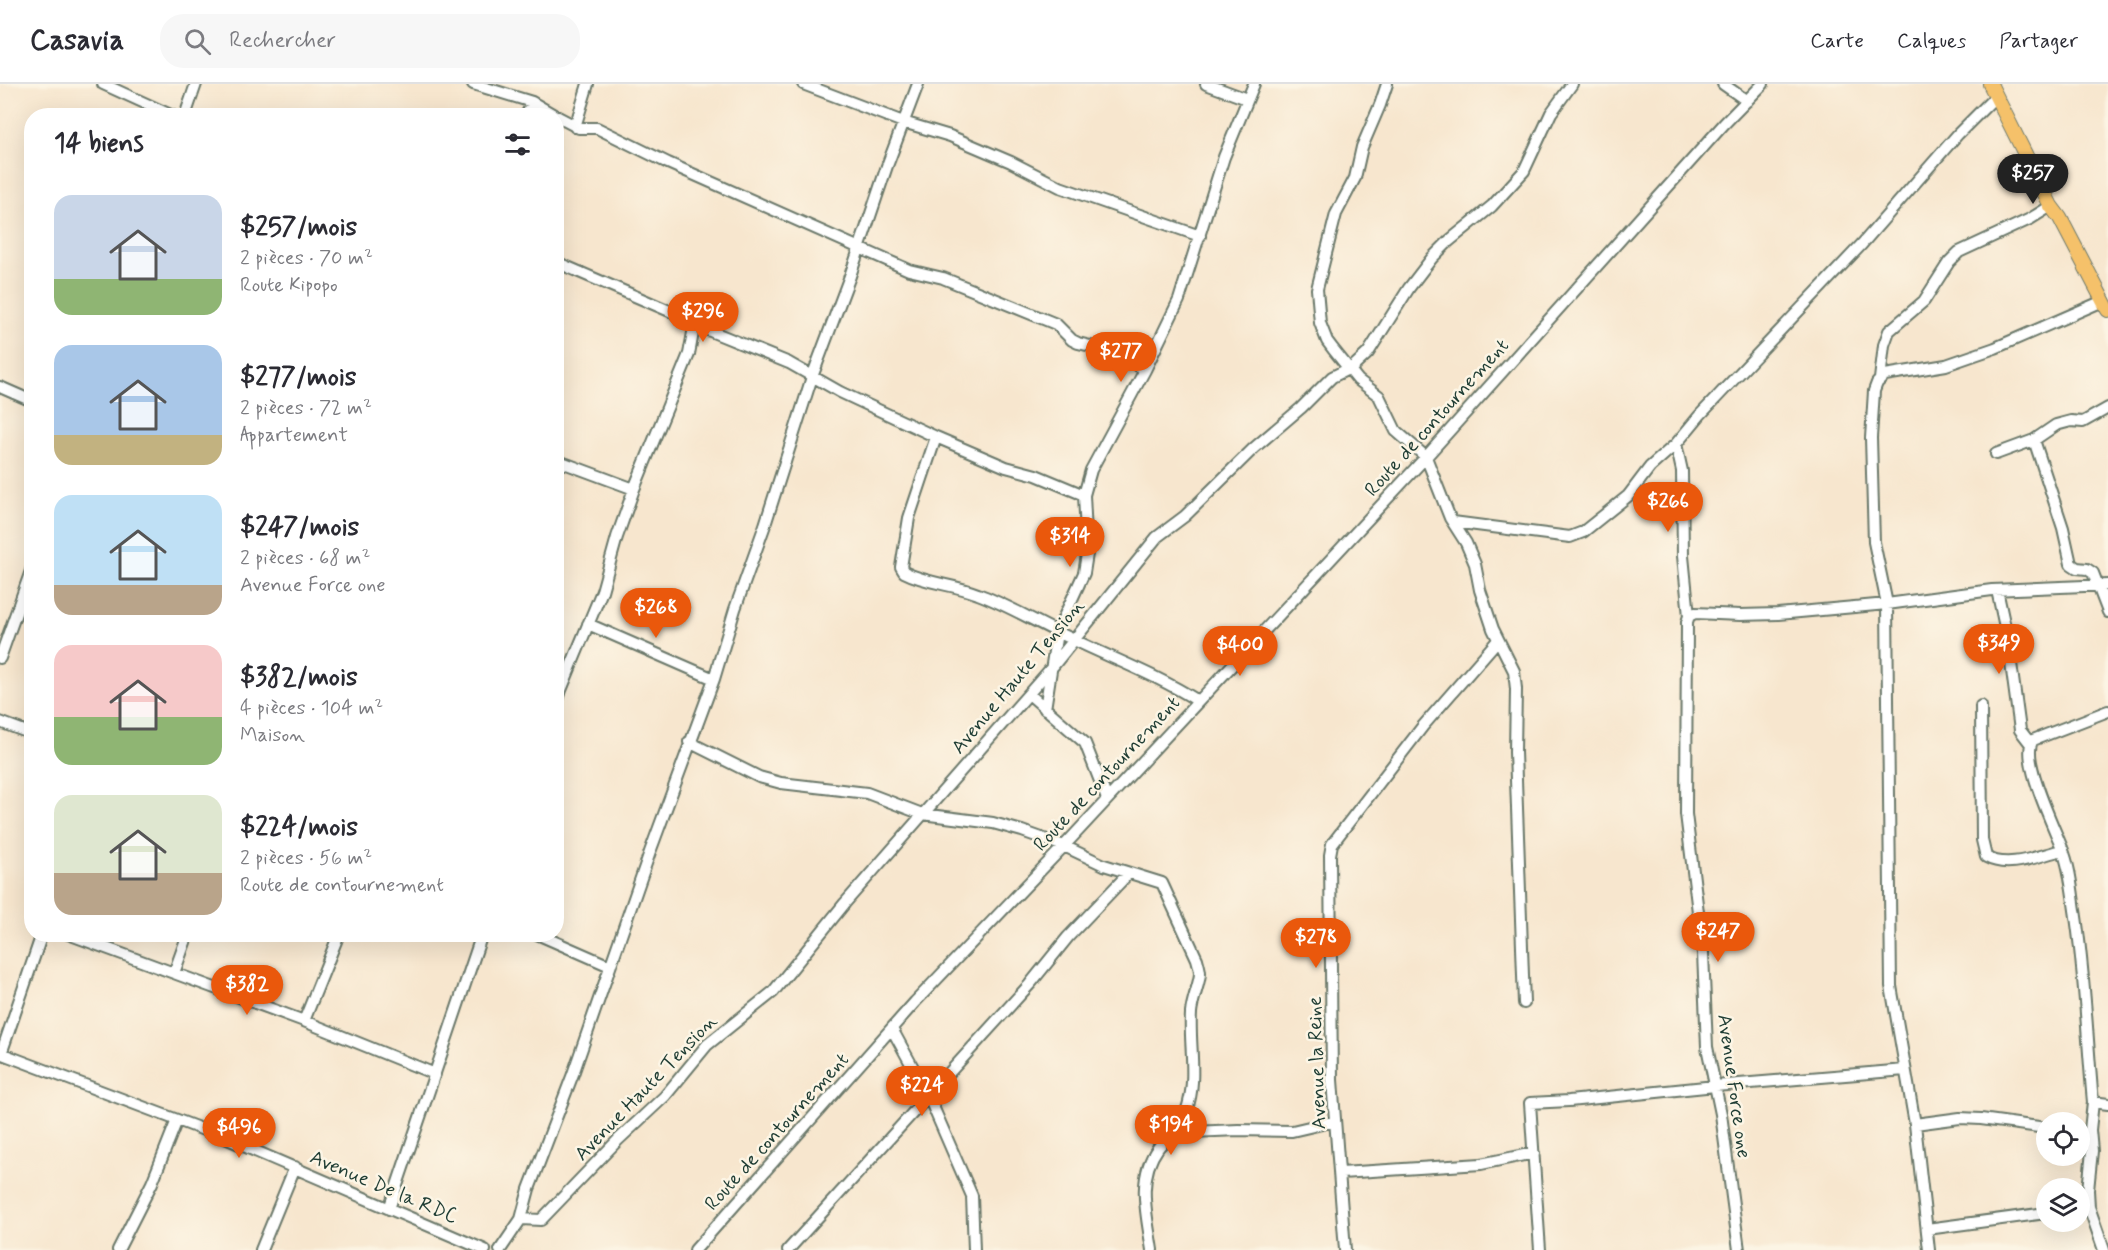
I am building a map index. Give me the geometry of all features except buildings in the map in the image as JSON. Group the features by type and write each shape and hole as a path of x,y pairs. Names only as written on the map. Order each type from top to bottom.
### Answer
{"main road":[{"path":"1993,90 2051,206 2060,218 2106,305"}],"street":[{"path":"103,84 156,108"},
{"path":"188,108 196,84"},
{"path":"473,84 532,102 542,108"},
{"path":"575,127 588,84"},
{"path":"803,84 903,122 960,140 1060,187 1200,236"},
{"path":"500,1250 521,1219 529,1189 573,1074 609,966 689,742 714,679 812,377 918,84"},
{"path":"1206,84 1247,99"},
{"path":"1045,709 1057,632 1084,573 1087,554 1084,495 1091,470 1145,370 1179,300 1224,158 1254,84"},
{"path":"1387,84 1362,147 1355,178 1336,214 1317,289 1320,323 1327,340 1349,369 1358,380 1379,396 1396,430 1426,456 1452,522 1466,543 1475,564 1484,602 1498,640 1514,671 1524,1003"},
{"name":"Avenue Haute Tension","path":"521,1219 541,1220 618,1140 665,1096 707,1045 773,992 922,813 1053,666 1126,573 1162,532 1185,516 1332,377 1349,369 1368,353 1409,288 1432,258 1485,212 1520,177 1528,165 1557,102 1572,84"},
{"path":"1723,84 1747,101"},
{"name":"Route de contournement","path":"695,1250 915,1002 1064,846 1426,456 1763,84"},
{"path":"1452,522 1570,537 1576,536 1628,496 1650,467 1676,444 1700,415 1862,244 1958,134 1993,90"},
{"path":"529,108 532,102"},
{"path":"564,121 575,127 597,128 668,163 909,270 943,278 1056,324 1072,340 1116,352 1145,370"},
{"path":"1929,1250 1915,1124 1891,986 1887,604 1874,542 1871,498 1872,404 1874,391 1880,379 1881,360 1889,331 1924,301 1949,262 1959,252 2030,219 2051,206"},
{"path":"564,265 695,322 708,330 789,363 812,377 936,437 1006,467 1036,475 1084,495"},
{"path":"1880,379 1890,373 1928,369 1965,358 2106,305"},
{"path":"564,683 602,591 617,537 634,489 689,354 695,322"},
{"path":"0,387 24,398"},
{"path":"1996,454 2034,440 2056,425 2084,422 2108,408"},
{"path":"936,437 907,525 902,570 932,583 977,593 1073,640 1170,683 1198,701"},
{"path":"2034,440 2071,564 2077,568 2091,570 2103,585 2108,612"},
{"name":"Avenue Force one","path":"1676,444 1682,471 1683,556 1689,616 1686,676 1686,814 1703,953 1707,1047 1725,1137 1739,1250"},
{"path":"564,463 634,489"},
{"path":"1689,616 1695,613 1778,615 1997,590 2103,585"},
{"path":"0,658 24,590"},
{"path":"1997,590 2011,661 2020,730 2030,743 2032,768 2063,849 2078,927 2093,1102 2090,1112"},
{"path":"588,624 714,679"},
{"name":"Avenue la Reine","path":"1345,1250 1341,1173 1332,1080 1331,849 1334,840 1423,726 1498,640"},
{"path":"1029,694 1085,743 1107,799"},
{"path":"1981,706 1982,840 1986,857 1995,862 2007,863 2063,849"},
{"path":"2030,743 2108,711"},
{"path":"0,722 24,731"},
{"path":"689,742 759,777 781,783 867,793 922,813 993,823 1022,831 1064,846 1082,856 1162,883 1197,959 1200,973 1193,994 1191,1026 1194,1069 1187,1110 1181,1123 1154,1155 1147,1169 1145,1207 1152,1250"},
{"path":"788,1250 1030,984 1068,937 1130,873"},
{"path":"0,1054 39,942"},
{"path":"90,942 304,1021 435,1074"},
{"path":"174,973 185,942"},
{"path":"304,1021 336,942"},
{"path":"389,1209 479,942"},
{"path":"555,942 609,966"},
{"path":"892,1029 928,1095 972,1196 974,1250"},
{"name":"Avenue De la RDC","path":"0,1054 295,1167 485,1250"},
{"path":"1540,1250 1530,1103 1905,1070"},
{"path":"2093,1102 2108,1104"},
{"path":"1915,1124 1960,1118 1991,1119 2036,1126"},
{"path":"118,1250 152,1183 177,1120"},
{"path":"1170,1134 1243,1130 1292,1131 1335,1121"},
{"path":"2089,1178 2092,1151 2090,1145"},
{"path":"1341,1173 1481,1164 1534,1153"},
{"path":"261,1250 295,1167"},
{"path":"1927,1229 2036,1214"},
{"path":"2090,1221 2104,1250"}]}
